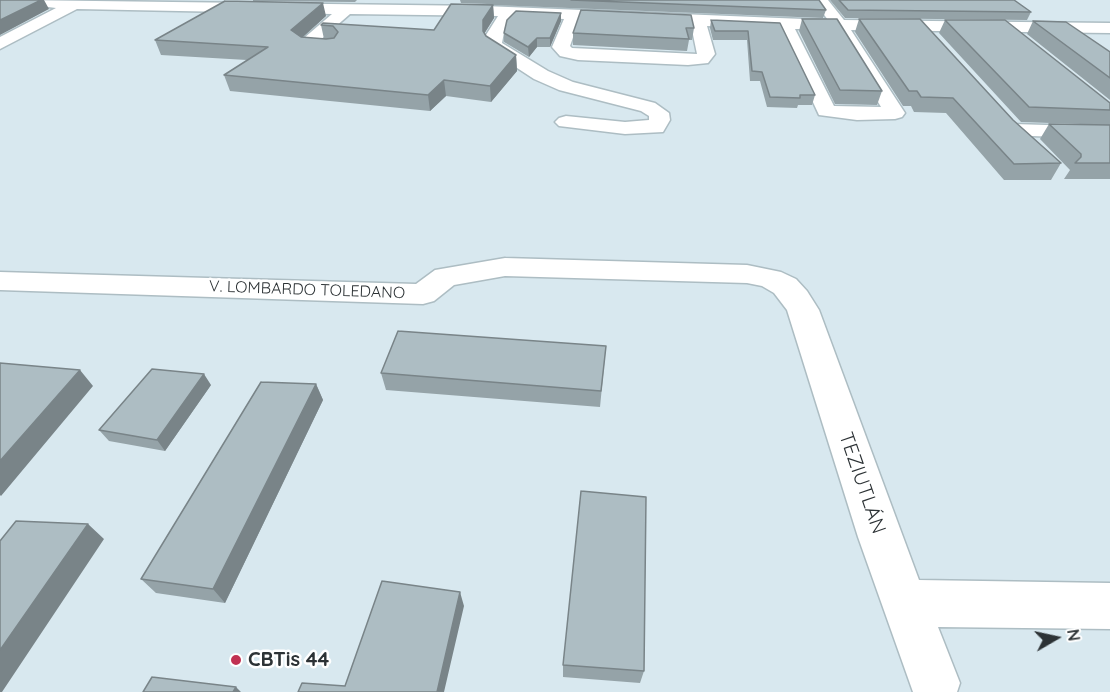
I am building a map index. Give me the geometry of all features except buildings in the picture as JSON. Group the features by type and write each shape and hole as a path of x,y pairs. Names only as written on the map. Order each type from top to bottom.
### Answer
{"street":[{"path":"785,24 826,111 857,114 895,113 840,25 820,0"},
{"path":"24,1 74,4 358,6 510,13 555,8 573,15 698,21 1110,28"},
{"path":"0,44 74,4"},
{"path":"330,47 305,44 358,6"},
{"path":"889,8 937,43"},
{"path":"1028,11 1052,27"},
{"path":"510,13 498,26 494,35 494,45 541,75 566,86 648,107 659,113 660,120 655,127 625,128 566,122"},
{"path":"573,15 561,47 566,52 578,55 702,59 706,54 698,21"},
{"path":"10,20 46,19"},
{"path":"1002,25 1029,47"},
{"path":"999,113 1031,147"},
{"path":"1014,130 1110,133"},
{"name":"V. LOMBARDO TOLEDANO","path":"0,280 423,294 445,277 505,267 747,274 771,279 785,286"},
{"name":"TEZIUTLÁN","path":"785,286 803,310 935,683"},
{"path":"905,603 1110,606"}],"place":[{"name":"CBTis 44","path":"236,660"}]}
